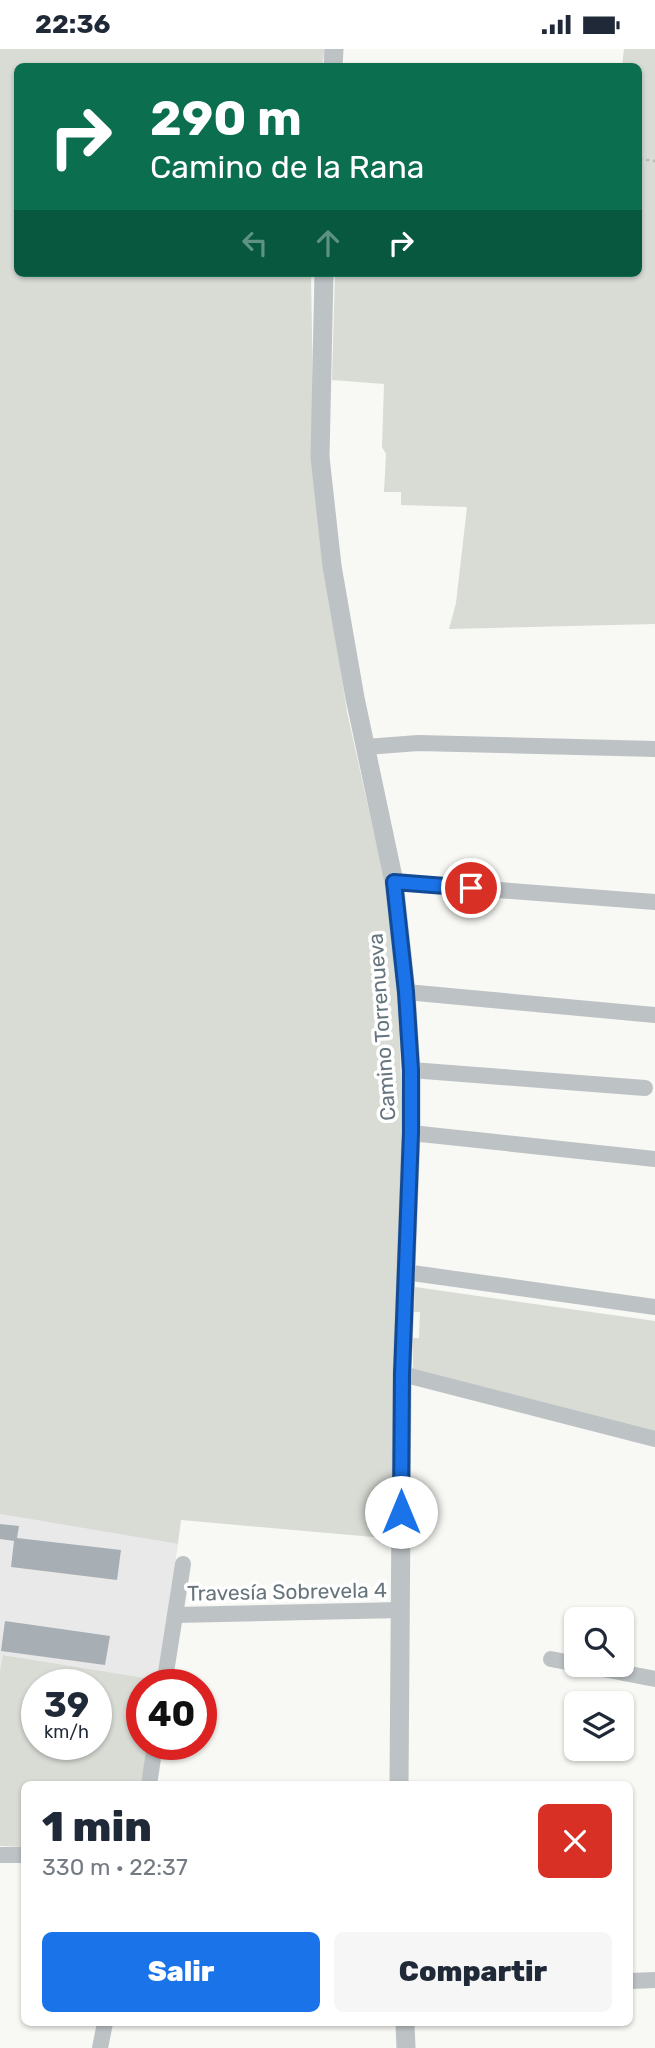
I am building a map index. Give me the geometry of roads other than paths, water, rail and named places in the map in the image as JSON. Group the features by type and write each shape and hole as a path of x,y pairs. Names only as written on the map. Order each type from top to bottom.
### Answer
{"street":[{"name":"Camino Torrenueva","path":"324,277 320,457 332,566 394,882 411,1070 402,1374 399,1781"},
{"path":"366,747 418,743 655,749"},
{"path":"394,882 655,902"},
{"path":"406,992 655,1015"},
{"path":"411,1070 645,1088"},
{"path":"411,1133 655,1160"},
{"path":"405,1272 655,1307"},
{"path":"402,1374 655,1439"},
{"path":"167,1669 183,1564"},
{"name":"Travesía Sobrevela 4","path":"175,1615 401,1610"},
{"path":"551,1659 564,1662"},
{"path":"634,1675 655,1679"},
{"path":"150,1781 153,1760"},
{"path":"0,1855 21,1855"},
{"path":"633,1981 655,1981"},
{"path":"100,2048 104,2026"},
{"path":"405,2026 406,2048"}]}
